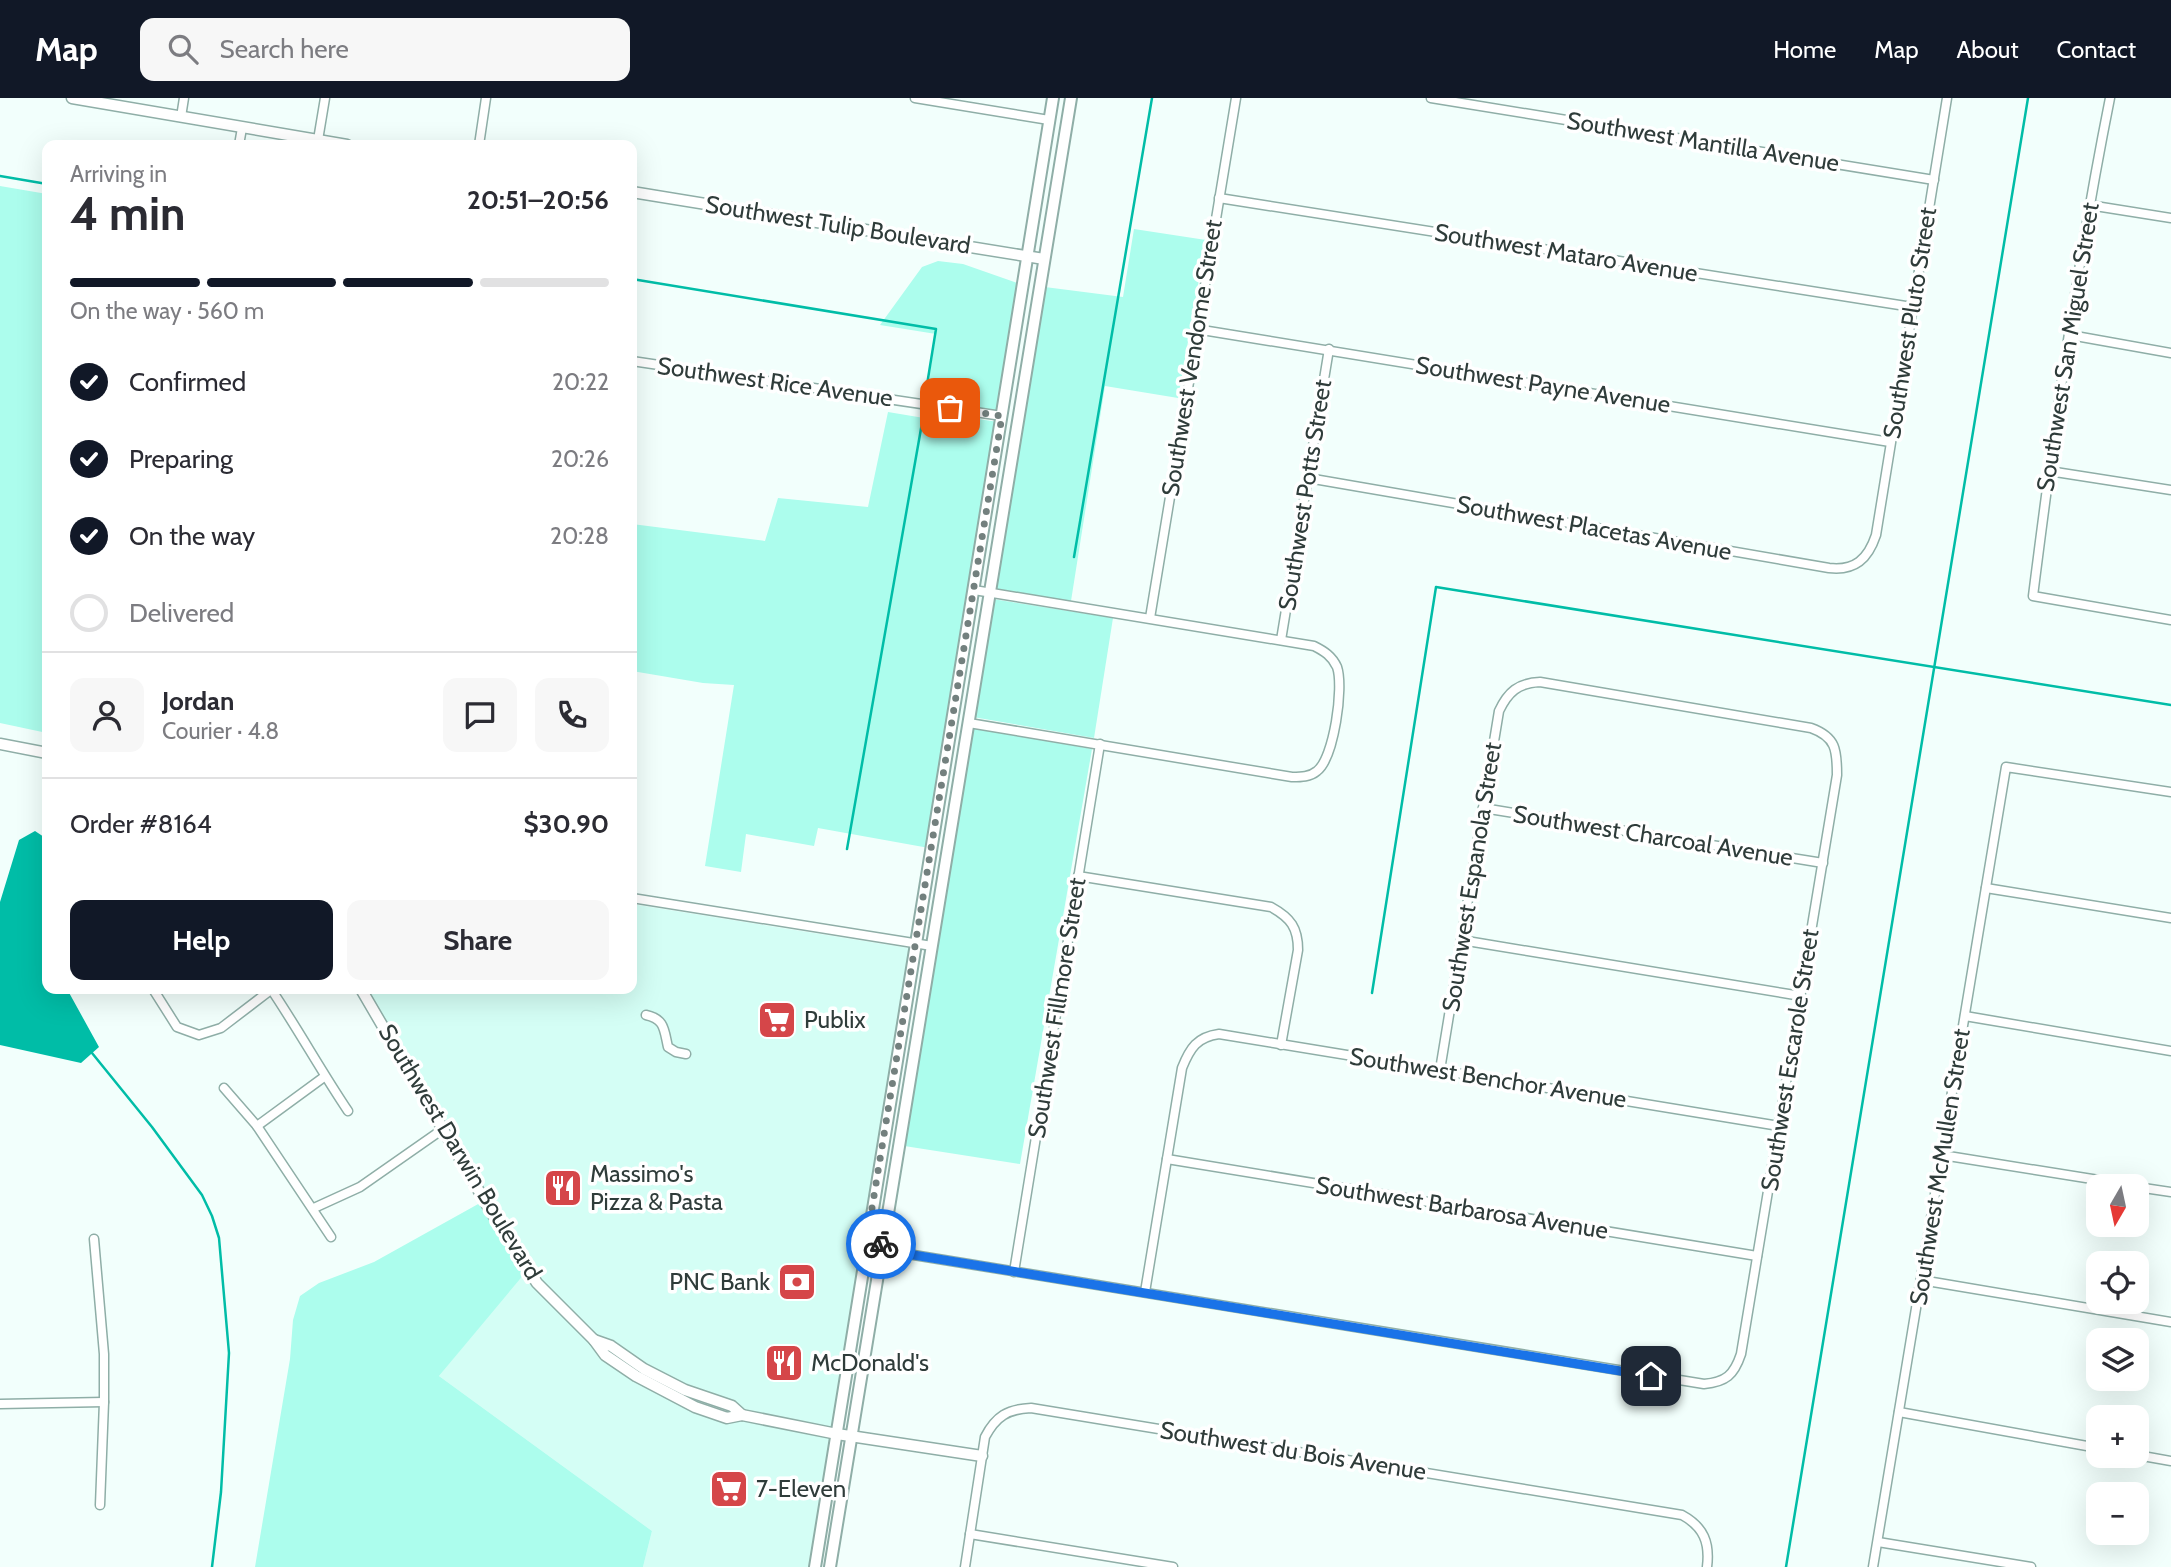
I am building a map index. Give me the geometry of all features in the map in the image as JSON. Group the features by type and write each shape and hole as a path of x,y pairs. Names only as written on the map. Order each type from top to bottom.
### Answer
{"main road":[{"path":"815,1567 1053,98"},
{"path":"830,1567 854,1436 1071,98"},
{"path":"871,1214 883,1250"}],"street":[{"path":"72,98 318,140 325,98"},
{"path":"181,117 184,98"},
{"path":"480,140 486,98"},
{"path":"915,98 1049,120"},
{"name":"Southwest Vendome Street","path":"1150,618 1236,98"},
{"name":"Southwest Mantilla Avenue","path":"1431,98 1934,180"},
{"name":"Southwest Pluto Street","path":"1872,547 1947,98"},
{"name":"Southwest San Miguel Street","path":"2110,98 2089,205 2033,596 2171,620"},
{"path":"240,140 242,128"},
{"name":"Southwest Tulip Boulevard","path":"637,193 1044,259"},
{"name":"Southwest Mataro Avenue","path":"1219,198 1912,307"},
{"path":"2089,205 2171,218"},
{"name":"Southwest Payne Avenue","path":"1196,328 1890,442"},
{"path":"2070,335 2171,353"},
{"name":"Southwest Potts Street","path":"1281,640 1329,349"},
{"name":"Southwest Rice Avenue","path":"637,362 1002,416"},
{"path":"2049,471 2171,490"},
{"name":"Southwest Placetas Avenue","path":"1308,478 1829,568 1855,565 1863,561 1872,547"},
{"path":"969,723 1292,777 1307,776 1317,772 1331,750 1340,686 1338,671 1326,652 1314,646 974,590"},
{"name":"Southwest Escarole Street","path":"1145,1292 1704,1384 1720,1383 1731,1377 1741,1354 1823,863 1837,775 1837,755 1832,741 1824,733 1811,728 1539,682 1525,682 1514,688"},
{"name":"Southwest Espanola Street","path":"1440,1070 1499,711 1514,688"},
{"path":"0,744 42,753"},
{"name":"Southwest Fillmore Street","path":"1014,1272 1100,744"},
{"name":"Southwest McMullen Street","path":"1874,1567 2006,767 2171,792"},
{"name":"Southwest Charcoal Avenue","path":"1483,808 1823,863"},
{"path":"1078,876 1271,907 1284,914 1294,923 1298,950 1281,1045"},
{"path":"1986,888 2171,918"},
{"path":"637,899 932,946"},
{"path":"1461,940 1801,996"},
{"path":"156,994 177,1027 199,1035 221,1028 265,994"},
{"path":"275,994 306,1042 324,1077 348,1111"},
{"name":"Southwest Darwin Boulevard","path":"364,994 490,1210 537,1283 594,1340 611,1346 644,1369 685,1390 732,1406 743,1415 837,1434 982,1456"},
{"path":"646,1015 656,1017 662,1022 668,1047 686,1054"},
{"path":"1965,1016 2171,1051"},
{"name":"Southwest Benchor Avenue","path":"1167,1159 1182,1068 1197,1041 1207,1035 1219,1034 1779,1126"},
{"path":"257,1126 324,1077"},
{"path":"224,1088 257,1126 331,1237"},
{"path":"314,1208 360,1187 443,1129"},
{"path":"1941,1155 2086,1178"},
{"path":"883,1250 1145,1292 1167,1159"},
{"name":"Southwest Barbarosa Avenue","path":"1167,1159 1757,1256"},
{"path":"2149,1188 2171,1192"},
{"path":"94,1239 104,1354 100,1505"},
{"path":"1921,1280 2171,1322"},
{"path":"0,1404 104,1402"},
{"name":"Southwest du Bois Avenue","path":"965,1567 985,1437 1002,1414 1015,1409 1031,1408 1682,1515 1694,1522 1703,1533 1708,1544 1706,1567"},
{"path":"1899,1412 2086,1446"},
{"path":"2149,1457 2171,1461"},
{"path":"970,1534 1173,1567"},
{"path":"1878,1542 2031,1567"}],"shaded area":[{"path":"0,186 42,193 42,732 0,723"},
{"path":"1134,229 1206,240 1178,398 1105,386 1071,601 988,588 1037,286 1123,297"},
{"path":"938,261 963,264 1020,284 1006,412 926,400 936,334 880,325 922,267"},
{"path":"925,411 1005,423 929,848 818,828 814,846 746,834 741,872 705,866 734,685 703,683 637,672 637,525 765,541 778,498 868,507 888,412 924,418"},
{"path":"986,598 1113,618 1094,738 967,716"},
{"path":"965,727 1092,749 1020,1164 898,1145"},
{"path":"35,831 42,836 42,994 70,994 99,1047 81,1063 0,1045 0,902 19,840"},
{"path":"637,905 915,949 833,1428 744,1410 733,1401 687,1385 646,1364 594,1333 541,1279 494,1207 370,994 637,994"},
{"path":"480,1203 525,1273 439,1376 652,1531 643,1567 255,1567 290,1359 293,1320 300,1296 319,1283 374,1262"},
{"path":"524,1272 534,1287 602,1358 633,1381 693,1412 725,1423 744,1421 831,1439 810,1567 643,1567 652,1531 439,1376"}],"waterway":[{"path":"1074,557 1152,98"},
{"path":"1786,1567 2028,98"},
{"path":"0,176 42,183"},
{"path":"637,280 936,329 926,391"},
{"path":"847,849 922,423"},
{"path":"1372,993 1436,587 2171,705"},
{"path":"92,1053 152,1127 202,1195 219,1238 229,1353 221,1492 212,1567"}],"way so far":[{"path":"881,1244 871,1214 1002,416 950,408"}],"place":[{"name":"Publix","path":"777,1020"},
{"name":"Massimo's Pizza & Pasta","path":"563,1188"},
{"name":"PNC Bank","path":"797,1282"},
{"name":"McDonald's","path":"784,1363"},
{"name":"7-Eleven","path":"729,1489"}],"route":[{"path":"881,1244 883,1250 1651,1376"}]}
